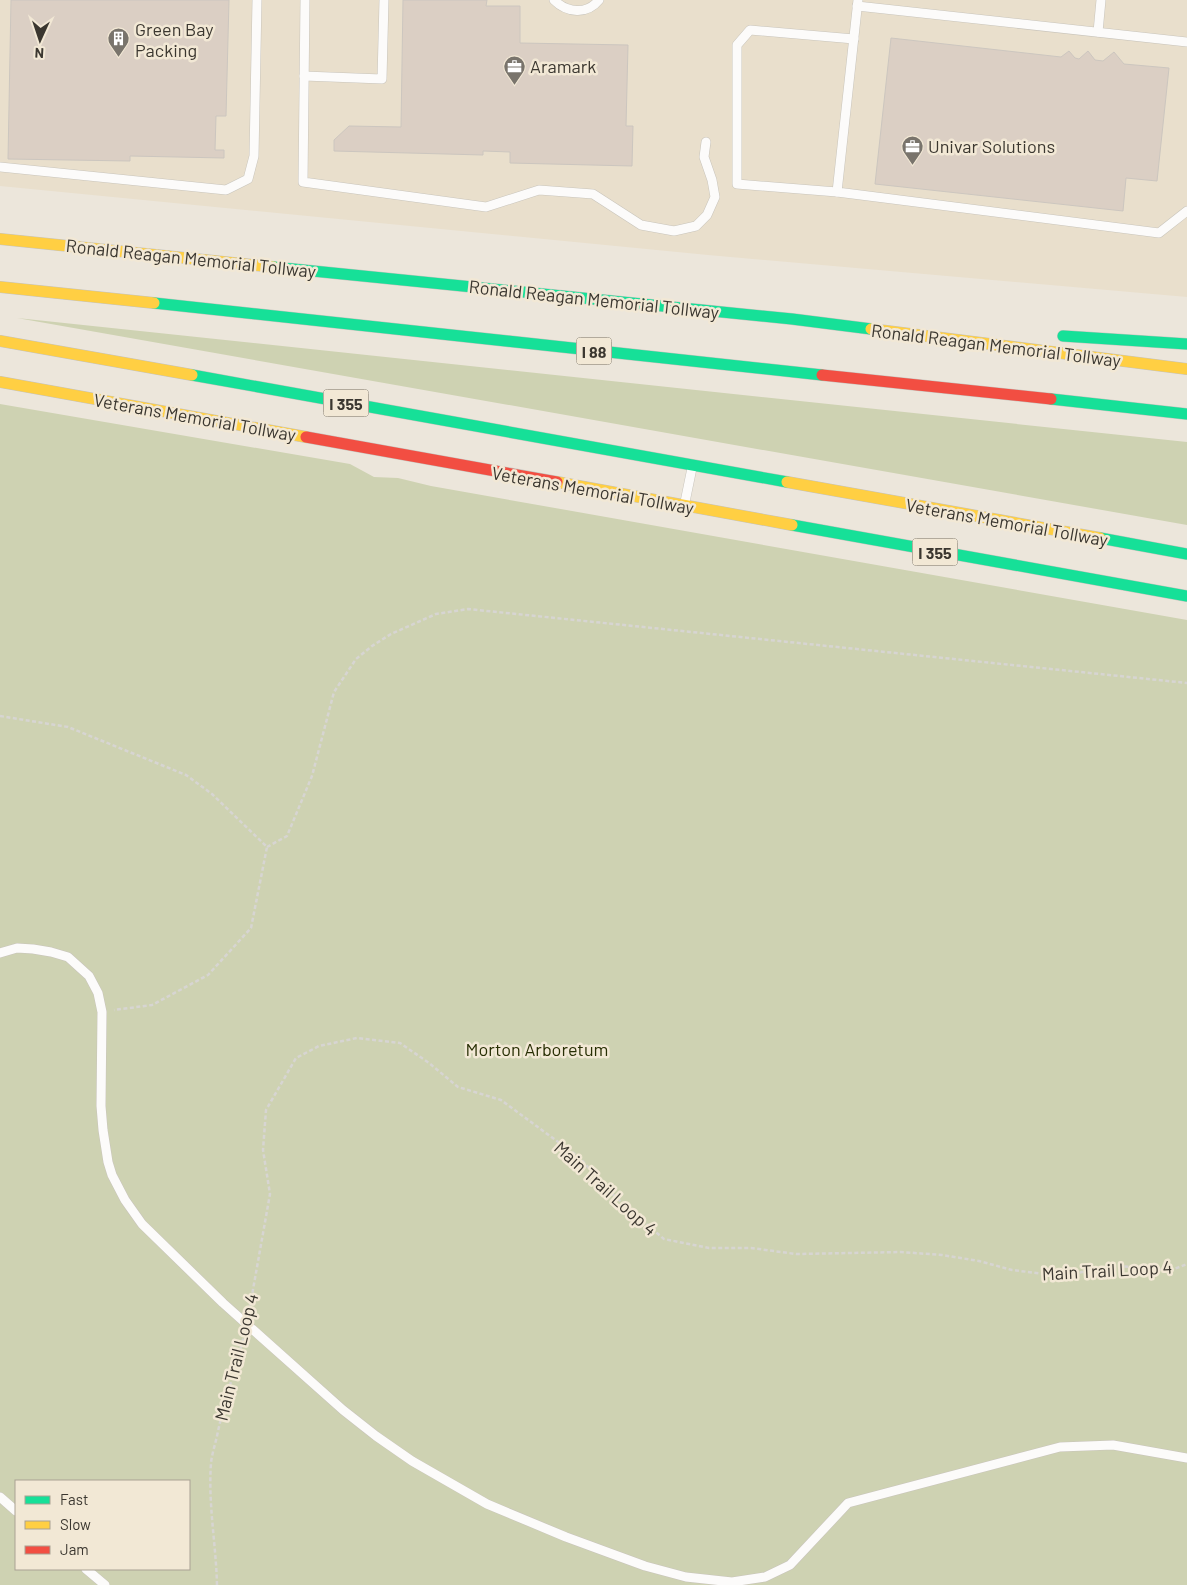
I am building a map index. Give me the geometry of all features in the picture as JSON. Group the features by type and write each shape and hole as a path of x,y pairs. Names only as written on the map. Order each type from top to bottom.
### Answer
{"highway":[{"name":"Ronald Reagan Memorial Tollway","path":"0,239 792,319 1187,369"},
{"name":"I 88","path":"0,287 1187,414"},
{"path":"792,319 970,330"},
{"path":"1049,335 1187,344"},
{"name":"Veterans Memorial Tollway","path":"0,341 1187,554"},
{"name":"Veterans Memorial Tollway","path":"0,382 1187,596"}],"lane":[{"path":"0,167 226,190 248,179 254,156 257,0"},
{"path":"305,0 303,182 486,207 539,190 593,194 641,225 674,231 696,226 707,216 715,197 712,180 704,157 706,142"},
{"path":"304,76 382,79 384,0"},
{"path":"554,0 568,10 578,11 588,9 599,0"},
{"path":"1098,32 1101,0"},
{"path":"837,192 858,3 1187,42"},
{"path":"854,39 750,30 737,45 737,184 837,192 1159,233 1187,211"},
{"path":"684,506 693,466"},
{"path":"0,953 18,948 33,949 51,952 68,958 89,976 98,993 102,1012 103,1130 108,1162 112,1175 125,1200 142,1224 184,1266 343,1410 412,1461 487,1504 566,1537 645,1566 686,1577 732,1582 765,1577 790,1565 848,1504 1060,1447 1112,1445 1187,1458"},
{"path":"0,1497 15,1509"},
{"path":"87,1570 105,1585"}],"path":[{"path":"267,847 287,836 312,776 334,692 356,659 391,634 436,614 468,609 1187,683"},
{"path":"0,716 68,727 186,775 212,794 267,847"},
{"path":"102,1012 152,1005 208,975 251,928 267,847"},
{"name":"Main Trail Loop 4","path":"217,1585 210,1515 211,1462 224,1404 236,1368 247,1324 270,1194 263,1150 266,1110 296,1058 319,1046 357,1038 400,1043 429,1063 458,1087 501,1100 580,1158 620,1201 664,1239 708,1248 751,1248 796,1254 902,1252 942,1255 979,1261 1012,1270 1044,1274 1073,1274 1109,1266 1169,1271 1187,1264"}],"shaded area":[{"path":"0,0 1187,0 1187,297 708,255 0,186"}],"green space":[{"path":"17,318 1187,442 1187,525"},
{"name":"Morton Arboretum","path":"0,404 350,464 374,477 398,478 431,486 1187,620 1187,1585 0,1585"}],"building":[{"name":"Green Bay Packing","path":"11,0 229,0 226,116 216,116 215,150 224,150 224,158 130,156 130,161 8,159"},
{"name":"Aramark","path":"403,0 487,0 486,6 520,6 520,43 628,45 626,126 633,126 632,166 510,163 510,152 483,151 483,155 334,151 334,140 349,126 401,127"},
{"path":"891,38 1061,57 1069,51 1075,58 1079,59 1088,51 1095,60 1103,61 1114,52 1124,64 1169,68 1157,181 1126,178 1123,211 875,184"}],"traffic: fast":[{"path":"273,267 792,319 871,329"},
{"path":"154,303 822,375"},
{"path":"1063,336 1187,344"},
{"path":"192,375 787,482"},
{"path":"1051,399 1187,414"},
{"path":"792,525 1187,596"},
{"path":"1100,538 1187,554"}],"traffic: slow":[{"path":"0,239 273,267"},
{"path":"0,287 154,303"},
{"path":"871,329 1187,369"},
{"path":"0,341 192,375"},
{"path":"0,382 306,437"},
{"path":"557,482 792,525"},
{"path":"787,482 1100,538"}],"traffic: jam":[{"path":"822,375 1051,399"},
{"path":"306,437 557,482"}],"place":[{"name":"Green Bay Packing","path":"119,58"},
{"name":"Aramark","path":"514,85"},
{"name":"Univar Solutions","path":"912,165"}]}
